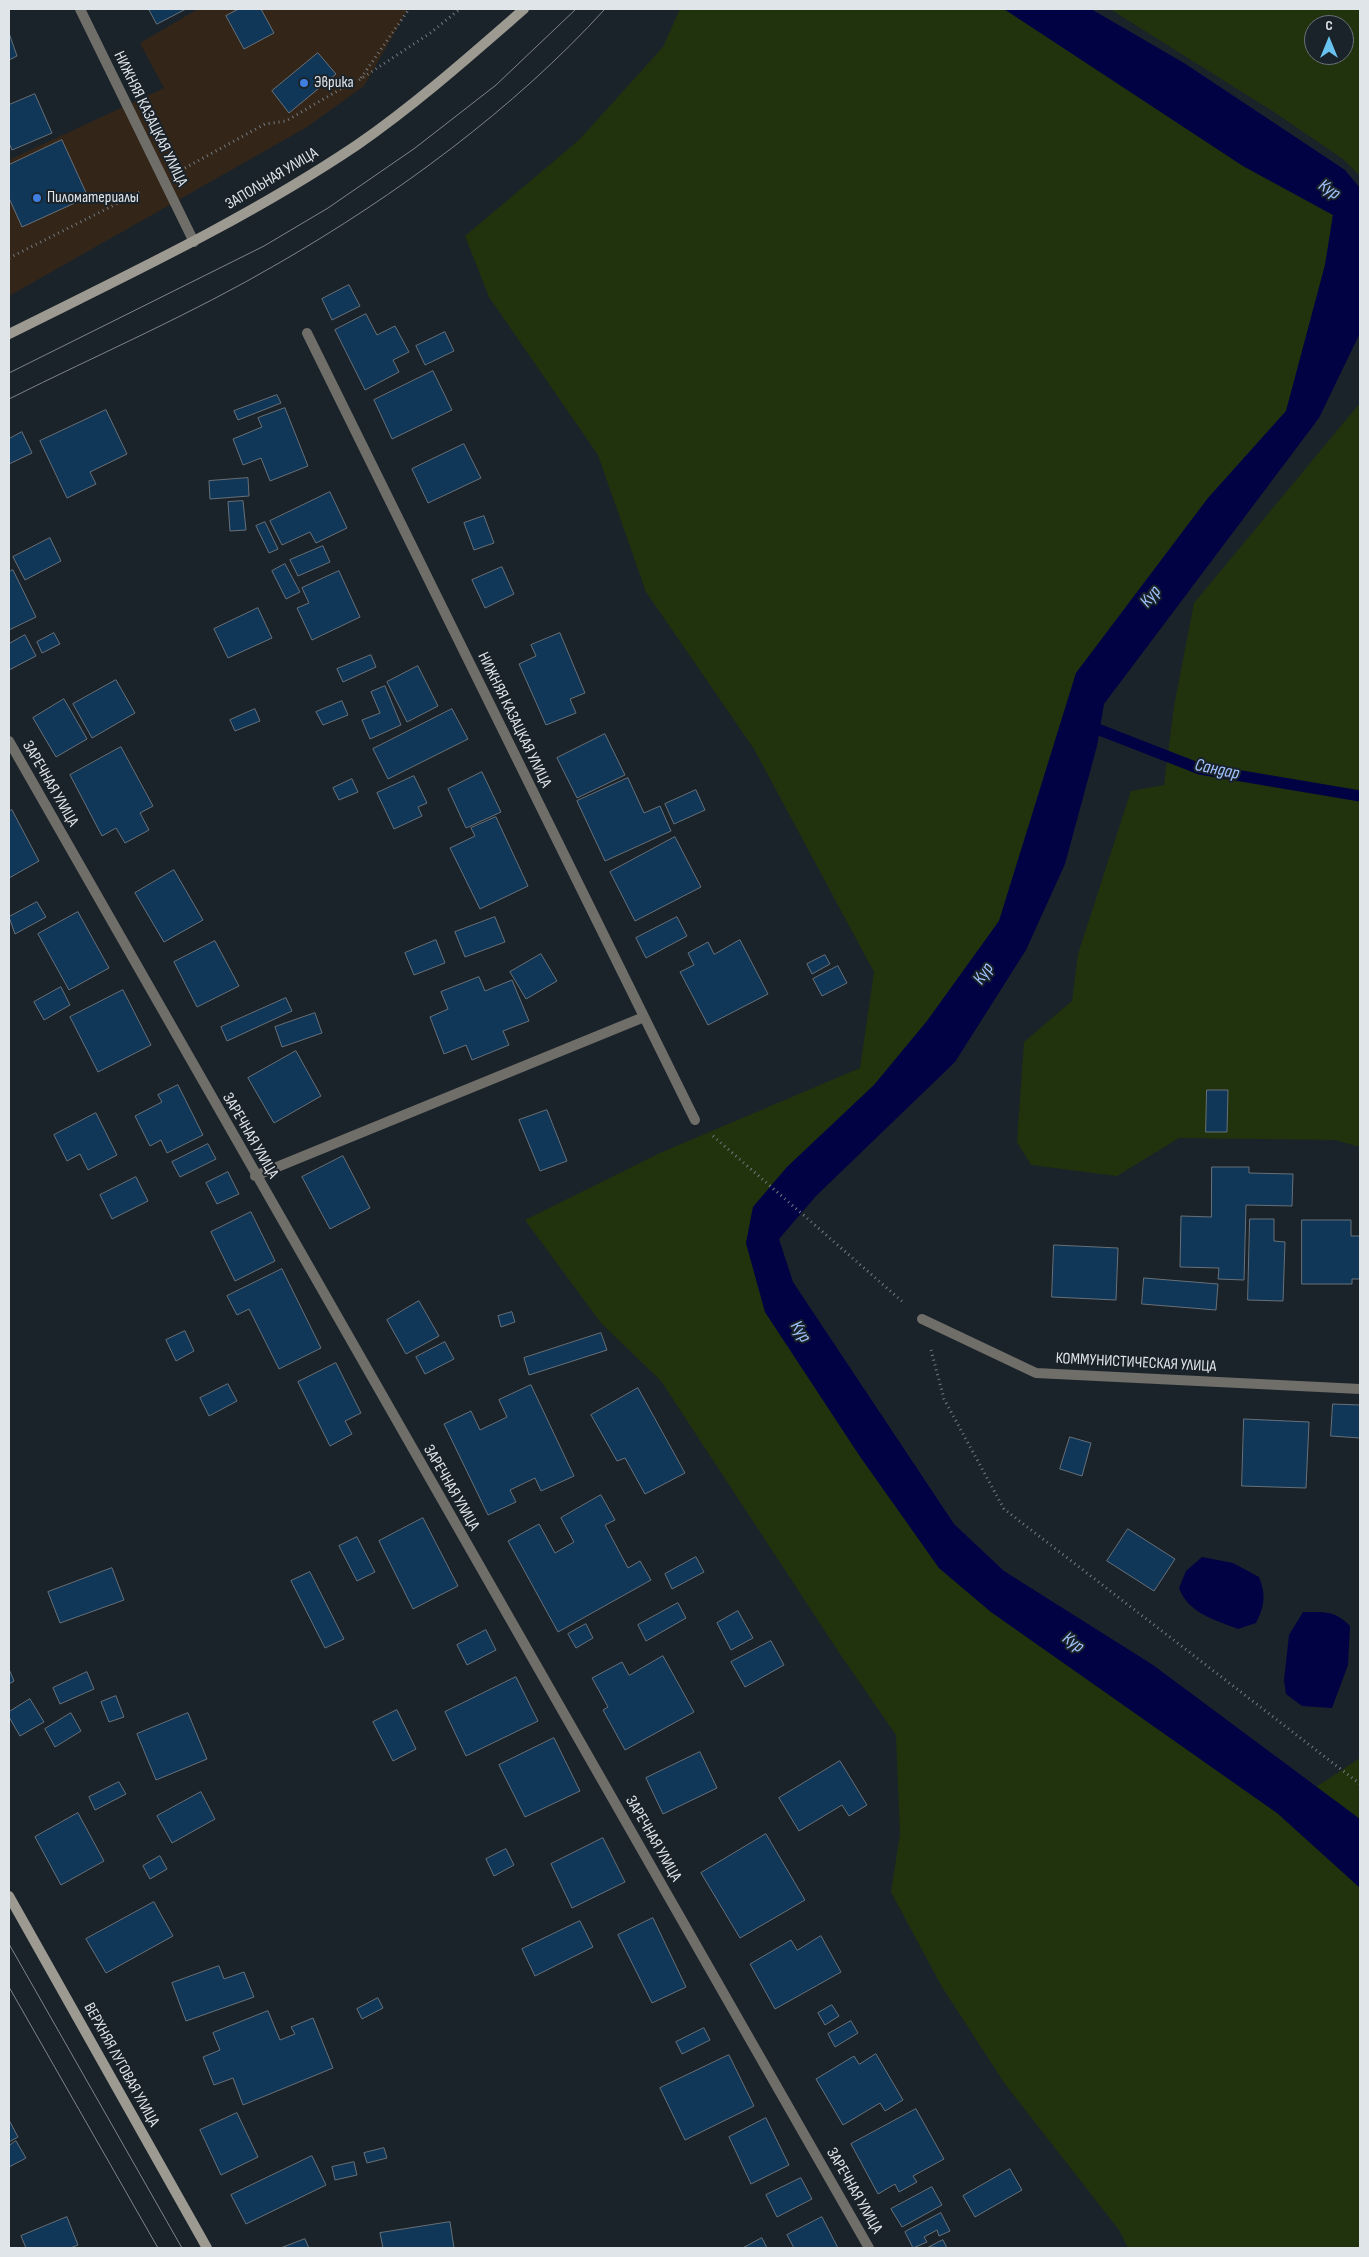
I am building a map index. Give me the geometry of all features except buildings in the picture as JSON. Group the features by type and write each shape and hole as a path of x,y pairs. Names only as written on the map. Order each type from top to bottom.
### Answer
{"main road":[{"name":"ЗАПОЛЬНАЯ УЛИЦА","path":"9,334 194,242 290,188 358,144 441,81 524,9"},
{"name":"ВЕРХНЯЯ ЛУГОВАЯ УЛИЦА","path":"9,1896 207,2248"}],"street":[{"name":"НИЖНЯЯ КАЗАЦКАЯ УЛИЦА","path":"80,9 194,242"},
{"name":"НИЖНЯЯ КАЗАЦКАЯ УЛИЦА","path":"307,333 695,1120"},
{"name":"ЗАРЕЧНАЯ УЛИЦА","path":"9,741 255,1176 869,2248"},
{"path":"255,1176 644,1017"},
{"name":"КОММУНИСТИЧЕСКАЯ УЛИЦА","path":"922,1319 1036,1373 1360,1389"}],"path":[{"path":"409,9 359,80 429,34 460,9"},
{"path":"695,1120 922,1319 944,1399 1004,1509 1360,1784"}],"shaded area":[{"path":"198,9 408,9 364,86 307,127 9,296 9,160 164,88 140,43"}],"green space":[{"path":"680,9 1004,9 1243,166 1333,215 1325,265 1286,411 1208,498 1076,673 999,921 927,1021 874,1085 787,1167 753,1207 746,1243 765,1312 859,1455 939,1568 991,1612 1277,1813 1360,1758 1360,2248 1128,2248 1119,2230 1005,2084 942,1987 891,1892 900,1834 896,1735 840,1654 661,1381 601,1323 525,1220 660,1153 860,1068 874,972 754,749 646,592 598,455 489,297 465,236 579,140 663,47"},
{"path":"1110,9 1360,9 1360,176 1343,159 1274,112"},
{"path":"1360,403 1360,1147 1335,1140 1179,1138 1117,1176 1031,1165 1017,1142 1024,1042 1072,1001 1078,954 1131,791 1164,785 1174,706 1194,603"}],"water":[{"name":"Кур","path":"1004,9 1091,9 1184,63 1345,170 1360,188 1360,333 1319,418 1104,704 1097,746 1065,864 1026,950 955,1062 816,1196 779,1239 793,1282 954,1524 1004,1571 1153,1665 1360,1819 1360,1888 1277,1813 991,1612 939,1568 859,1455 765,1312 746,1243 753,1207 787,1167 874,1085 927,1021 999,921 1076,673 1208,498 1286,411 1325,265 1333,215 1243,166"},
{"path":"1202,1557 1233,1563 1259,1577 1264,1600 1256,1623 1238,1629 1212,1619 1196,1610 1183,1597 1179,1588 1186,1571"},
{"path":"1303,1612 1329,1613 1339,1617 1350,1626 1348,1665 1332,1708 1302,1706 1286,1694 1284,1680 1289,1635"}],"waterway":[{"name":"Сандар","path":"1087,725 1200,769 1360,796"}],"tram line":[{"path":"9,373 264,246 328,208 415,148 496,85 576,9"},
{"path":"9,399 246,282 323,237 366,209 409,180 492,116 570,46 605,9"},
{"path":"9,1944 182,2248"},
{"path":"9,1987 158,2248"}],"place":[{"name":"Эврика","path":"304,83"},
{"name":"Пиломатериалы","path":"37,198"}]}
